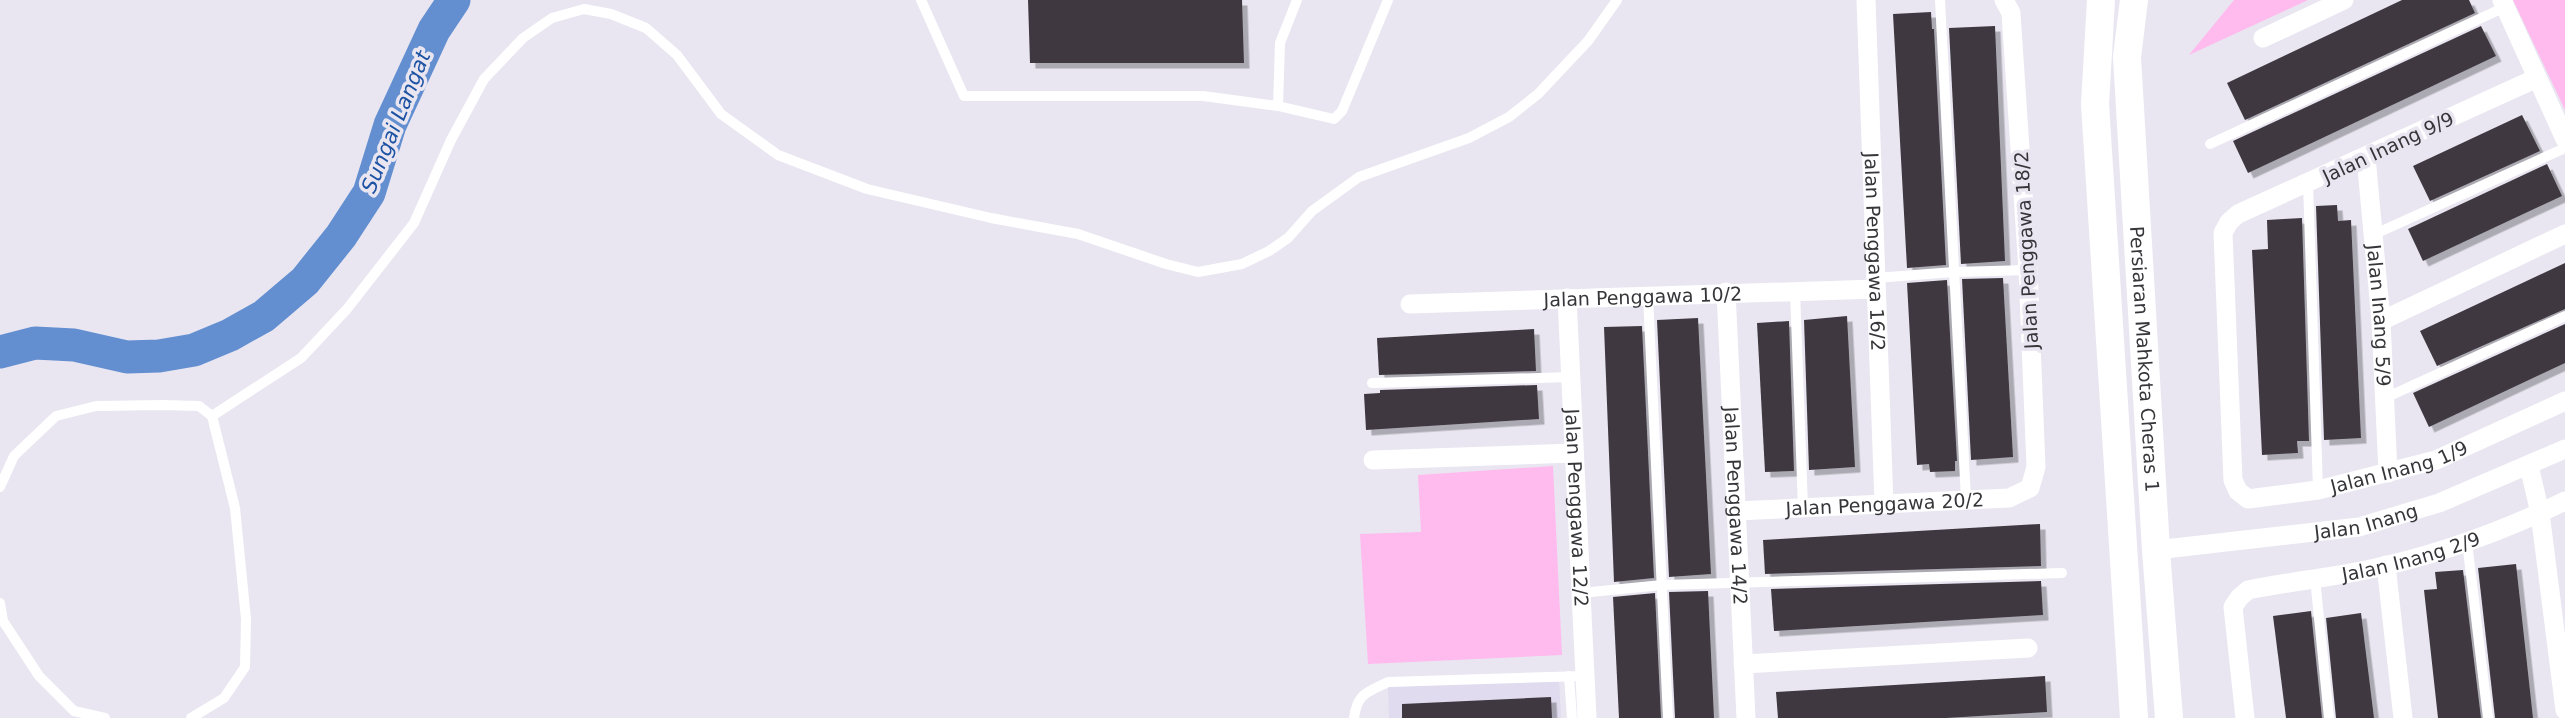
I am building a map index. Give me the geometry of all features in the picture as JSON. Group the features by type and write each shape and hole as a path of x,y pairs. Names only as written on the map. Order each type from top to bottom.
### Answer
{"main road":[{"path":"2080,0 2097,52"},
{"name":"Persiaran Mahkota Cheras 1","path":"2101,0 2095,104 2134,718"},
{"name":"Persiaran Mahkota Cheras 1","path":"2134,0 2127,57 2155,550 2169,718"}],"street":[{"name":"Jalan Penggawa 16/2","path":"1866,0 1884,504"},
{"path":"2263,38 2344,0"},
{"path":"2503,4 2565,139"},
{"name":"Jalan Penggawa 18/2","path":"2007,6 2028,270 2036,467 2030,488"},
{"name":"Jalan Inang 9/9","path":"2233,480 2223,233 2228,222 2238,214 2537,78"},
{"name":"Jalan Inang 5/9","path":"2366,156 2375,234 2388,474"},
{"path":"2381,321 2565,234"},
{"name":"Jalan Penggawa 10/2","path":"1410,304 1795,290 1876,284"},
{"name":"Jalan Penggawa 14/2","path":"1726,292 1746,718"},
{"name":"Jalan Penggawa 12/2","path":"1567,298 1581,593 1577,676 1587,718"},
{"name":"Jalan Inang 1/9","path":"2233,480 2238,491 2248,499 2318,490 2388,474 2437,460 2565,401"},
{"name":"Jalan Inang","path":"2155,550 2359,527 2439,503 2565,449"},
{"path":"1373,460 1574,453"},
{"path":"2529,466 2540,513 2565,710"},
{"name":"Jalan Penggawa 20/2","path":"1737,511 2009,498 2030,488"},
{"name":"Jalan Inang 2/9","path":"2245,718 2233,607 2248,590 2386,565 2467,541 2565,501"},
{"path":"2386,565 2403,718"},
{"path":"1744,663 2028,648"}],"lane":[{"path":"921,0 964,96 1203,96 1278,106 1334,120 1342,111 1388,0"},
{"path":"1278,106 1280,43 1297,0"},
{"path":"212,416 301,358 346,309 414,223 451,140 484,79 523,38 552,18 584,9 611,15 646,28 677,55 721,114 778,155 867,189 991,218 1078,234 1198,272 1242,264 1269,251 1288,238 1312,211 1359,177 1469,138 1509,117 1538,94 1588,41 1617,0"},
{"path":"1940,0 1966,499"},
{"path":"2210,144 2503,4"},
{"path":"2375,234 2565,148"},
{"path":"2308,183 2318,490"},
{"path":"1876,284 1954,272 2028,270"},
{"path":"1795,290 1803,508"},
{"path":"1648,296 1668,718"},
{"path":"2384,398 2565,316"},
{"path":"1372,383 1571,377"},
{"path":"0,487 14,456 56,416 96,405 199,406 212,416 235,508 246,619 245,667 224,698 191,718"},
{"path":"2467,541 2488,718"},
{"path":"1581,593 1662,585 2062,573"},
{"path":"2315,578 2329,718"},
{"path":"0,603 3,621 39,676 74,711 105,718"},
{"path":"1354,718 1362,695 1388,682 1577,676 1572,718"}],"shaded area":[{"path":"2234,0 2308,0 2189,55"},
{"path":"2513,0 2565,0 2565,110"},
{"path":"1553,466 1562,655 1368,664 1360,534 1421,532 1418,475"},
{"path":"1559,680 1561,718 1389,718 1388,687"}],"building":[{"path":"1028,0 1242,0 1244,63 1030,63"},
{"path":"2402,0 2469,0 2475,13 2245,120 2227,83"},
{"path":"1931,12 1946,265 1907,268 1893,14"},
{"path":"1995,26 2005,261 1961,264 1949,28"},
{"path":"2481,26 2496,56 2248,173 2233,141"},
{"path":"2522,115 2540,151 2430,201 2413,166"},
{"path":"2547,164 2562,196 2423,261 2408,229"},
{"path":"2337,205 2338,221 2351,220 2361,438 2324,440 2316,206"},
{"path":"2302,218 2309,441 2297,441 2298,453 2262,455 2252,250 2268,249 2267,220"},
{"path":"2565,263 2565,309 2437,366 2420,331"},
{"path":"2003,278 2013,457 1971,460 1962,279"},
{"path":"1947,280 1957,461 1955,471 1930,472 1929,464 1917,465 1907,283"},
{"path":"1847,316 1855,467 1809,470 1804,320"},
{"path":"1698,318 1711,574 1669,577 1657,320"},
{"path":"1789,321 1794,471 1765,472 1757,323"},
{"path":"2565,324 2565,363 2429,427 2413,393"},
{"path":"1642,326 1654,578 1614,582 1604,327"},
{"path":"1534,329 1536,371 1379,375 1377,338"},
{"path":"1537,385 1539,419 1366,430 1364,394 1380,393 1380,390"},
{"path":"2040,524 2041,566 1765,574 1763,540"},
{"path":"2516,564 2533,718 2495,718 2478,568"},
{"path":"2463,570 2481,718 2438,718 2424,590 2437,589 2435,572"},
{"path":"2041,581 2043,615 1774,631 1771,589"},
{"path":"1708,591 1714,718 1675,718 1669,592"},
{"path":"1655,593 1661,718 1619,718 1613,597"},
{"path":"2311,611 2322,718 2286,718 2273,616"},
{"path":"2361,613 2374,718 2336,718 2326,618"},
{"path":"2045,676 2047,712 1946,718 1778,718 1776,692"},
{"path":"1551,697 1552,718 1402,718 1402,704"}],"waterway":[{"name":"Sungai Langat","path":"0,352 35,343 74,345 127,357 159,356 194,350 230,335 264,316 305,281 341,236 369,193 390,125 434,30 454,0"}]}
